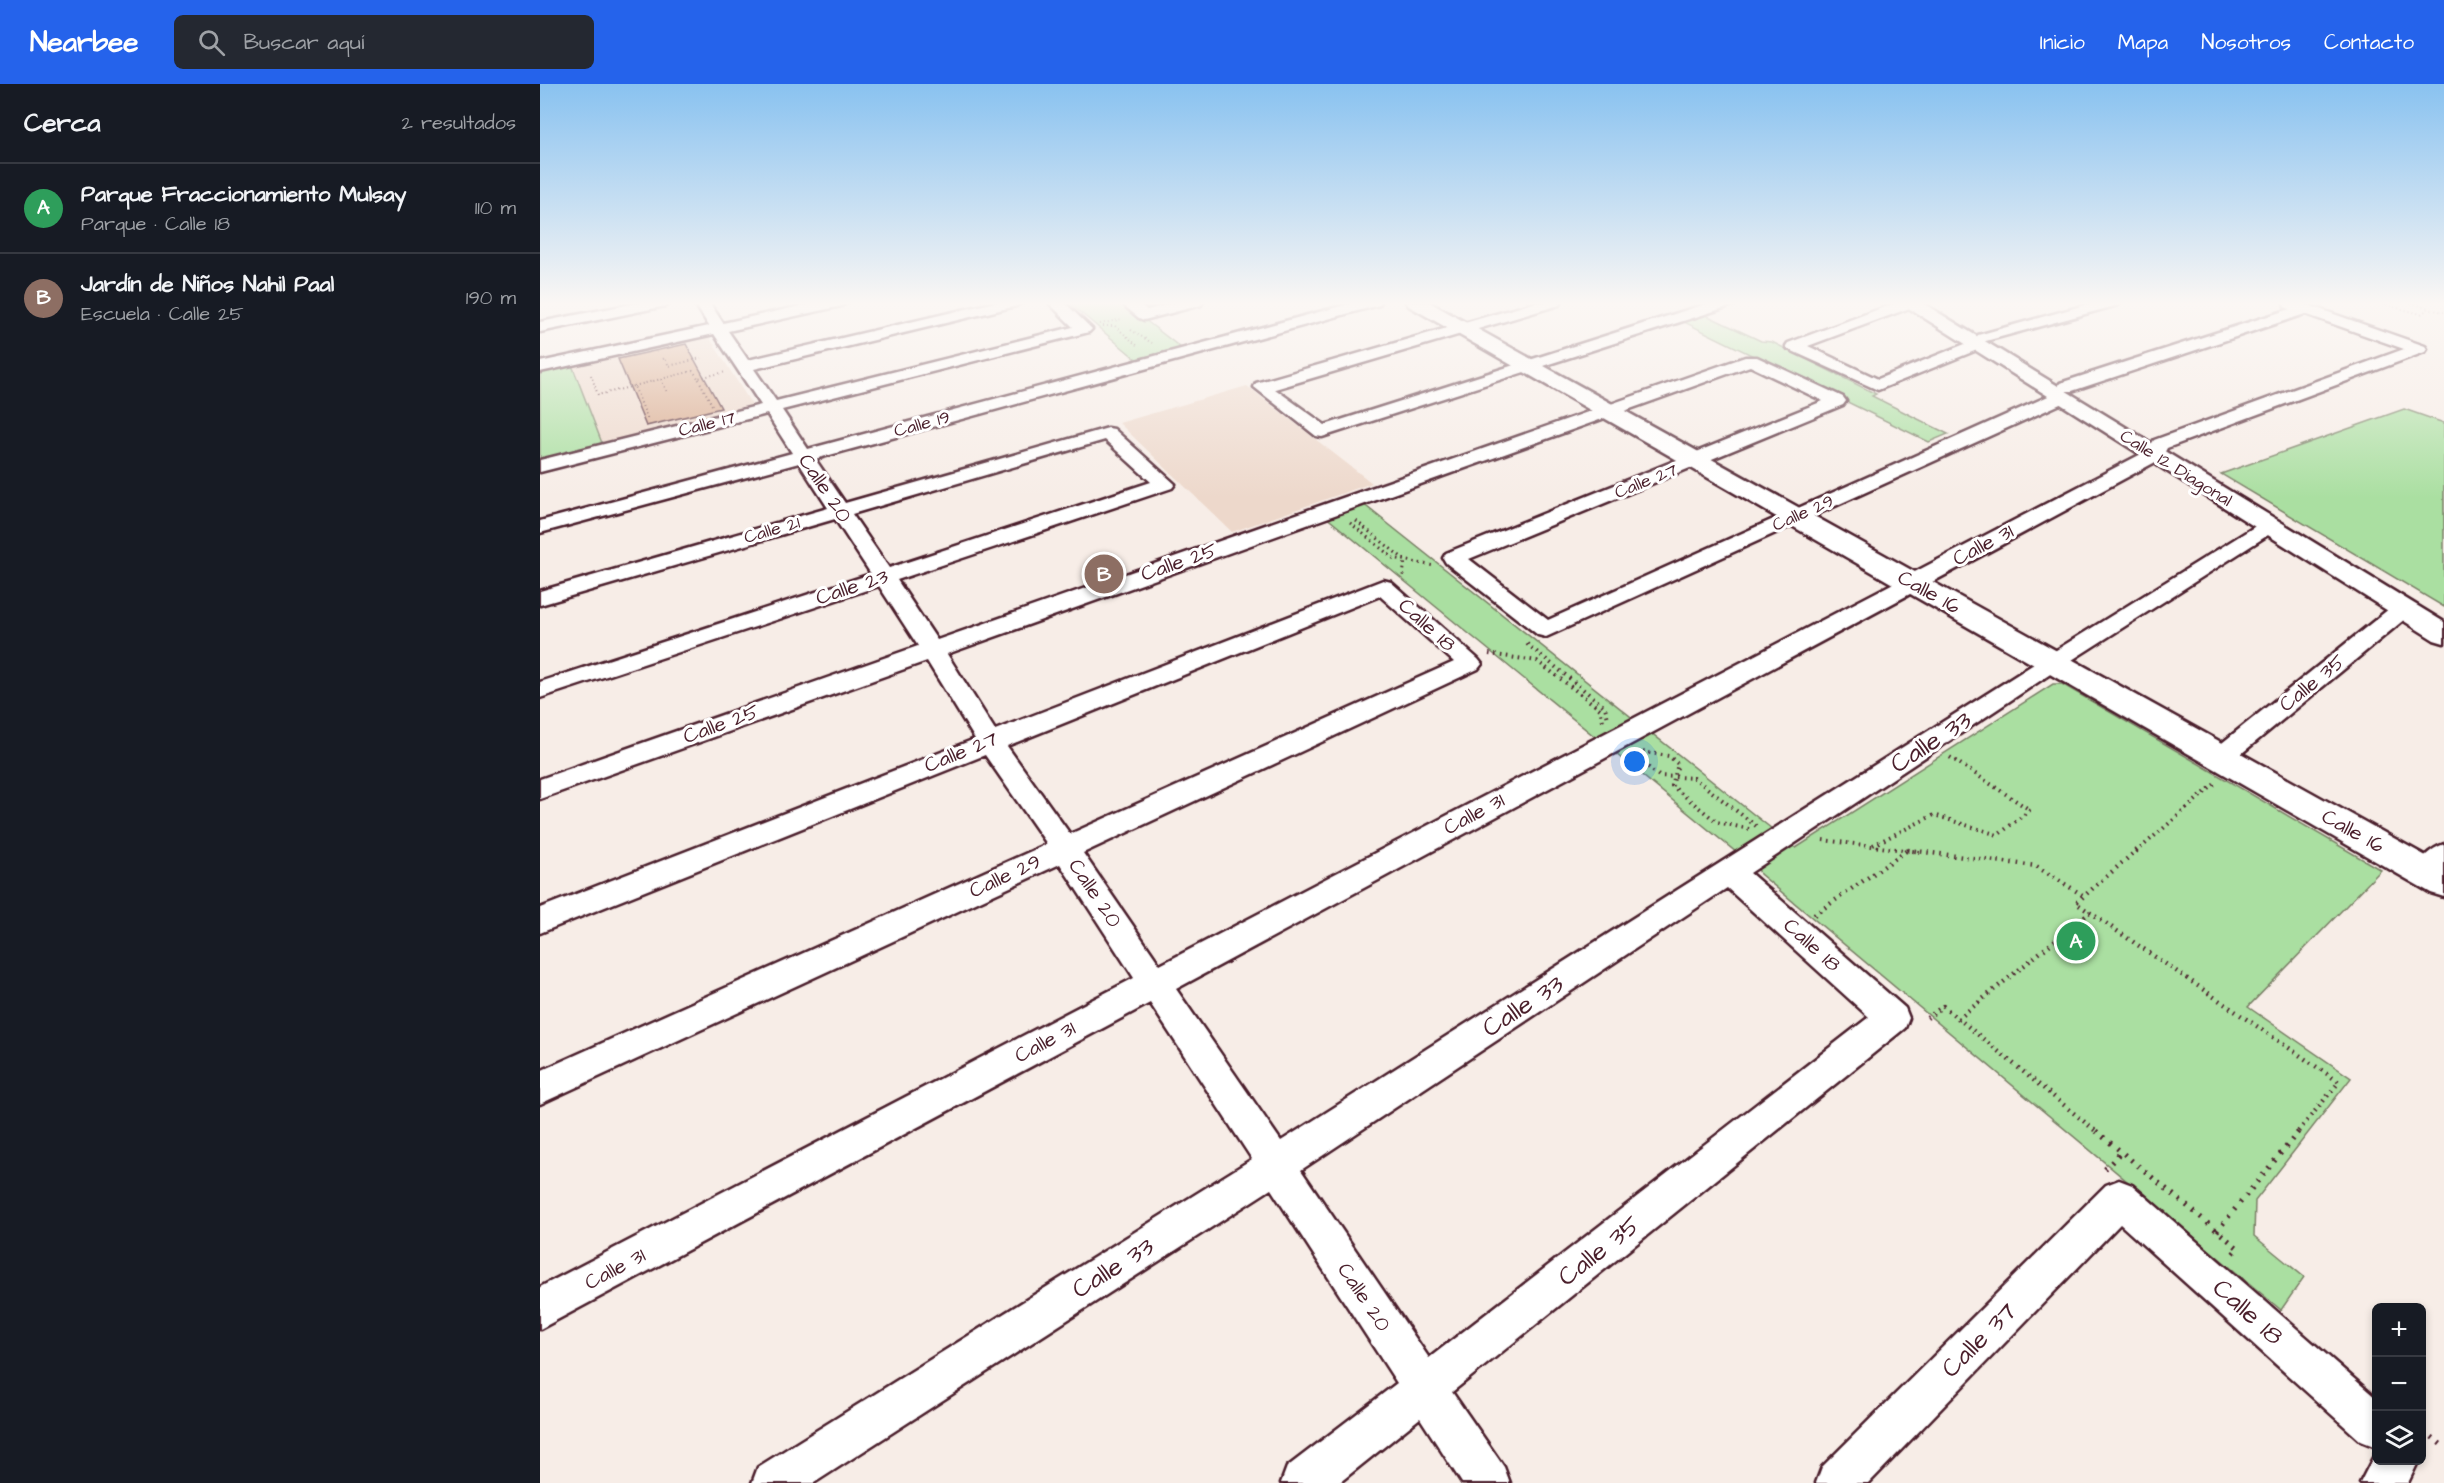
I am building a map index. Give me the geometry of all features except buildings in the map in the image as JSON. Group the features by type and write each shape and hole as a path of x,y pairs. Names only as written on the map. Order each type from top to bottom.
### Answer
{"street":[{"name":"Calle 17","path":"540,466 932,367"},
{"name":"Calle 19","path":"540,527 1132,367"},
{"path":"1330,367 1262,387 1322,432 1523,367"},
{"name":"Calle 16","path":"1529,367 2054,663 2219,770 2438,870"},
{"name":"Calle 25","path":"540,789 1730,367"},
{"name":"Calle 27","path":"1447,563 1837,401 1766,367"},
{"path":"1840,367 1878,385 1919,367"},
{"name":"Calle 12 Diagonal","path":"2023,367 2157,449 2444,615"},
{"name":"Calle 29","path":"1447,563 1546,630 2063,392 2135,367"},
{"name":"Calle 31","path":"540,1309 1912,583 2157,449 2372,367"},
{"name":"Calle 20","path":"738,368 772,408 932,649 990,741 1065,848 1488,1483"},
{"name":"Calle 23","path":"540,690 1165,484 1108,433"},
{"name":"Calle 21","path":"540,598 1108,433"},
{"name":"Calle 12 Diagonal","path":"2157,449 2269,526 2444,634"},
{"name":"Calle 33","path":"774,1483 1276,1165 2269,526"},
{"name":"Calle 27","path":"540,921 1383,587"},
{"name":"Calle 18","path":"1383,587 1476,658"},
{"name":"Calle 35","path":"2219,770 2403,609"},
{"name":"Calle 29","path":"540,1088 1476,658"},
{"name":"Calle 18","path":"1730,873 1910,1018"},
{"name":"Calle 35","path":"1303,1483 1910,1018"},
{"name":"Calle 18","path":"2113,1183 2372,1422"},
{"name":"Calle 37","path":"1839,1483 2113,1183"},
{"path":"2382,1483 2394,1465"}],"path":[{"path":"698,378 738,368"},
{"path":"600,373 589,376 598,394 693,372 714,408"},
{"path":"661,379 667,392"},
{"path":"634,386 649,424"},
{"name":"Calle 18","path":"1352,518 1405,560"},
{"name":"Calle 18","path":"1347,520 1393,558 1447,563"},
{"name":"Calle 18","path":"1476,658 1537,661 1600,709 1606,724 1605,707 1528,647 1526,641"},
{"path":"1626,749 1659,776 1674,777 1694,778 1757,830 1717,822 1672,786 1674,777 1678,764 1669,756 1636,751"},
{"path":"1871,846 1934,815 1998,835 2030,810 1940,751"},
{"path":"2217,1231 2339,1082 2076,903 2219,770"},
{"path":"1815,839 2036,866 2084,897"},
{"path":"1808,919 1908,850"},
{"path":"1958,1019 2090,912"},
{"path":"1910,1018 1943,1006 2238,1248 2223,1265"},
{"path":"2113,1183 2121,1152"},
{"path":"2432,1437 2444,1447"}],"shaded area":[{"path":"573,367 728,367 752,405 602,443"},
{"path":"1247,386 1372,483 1232,532 1119,423"}],"green space":[{"path":"573,367 602,443 540,459 540,372"},
{"path":"1776,367 1823,367 1876,394 1872,396 1948,434 1929,442"},
{"path":"2404,409 2444,423 2444,607 2221,474"},
{"path":"1362,503 1796,848 2053,684 2062,684 2381,870 2248,1007 2351,1078 2255,1201 2254,1236 2304,1277 2281,1310 1759,871 1325,516"}],"place":[{"name":"Jardín de Niños Nahil Paal","path":"1104,574"},
{"name":"Parque Fraccionamiento Mulsay","path":"2076,941"}]}
